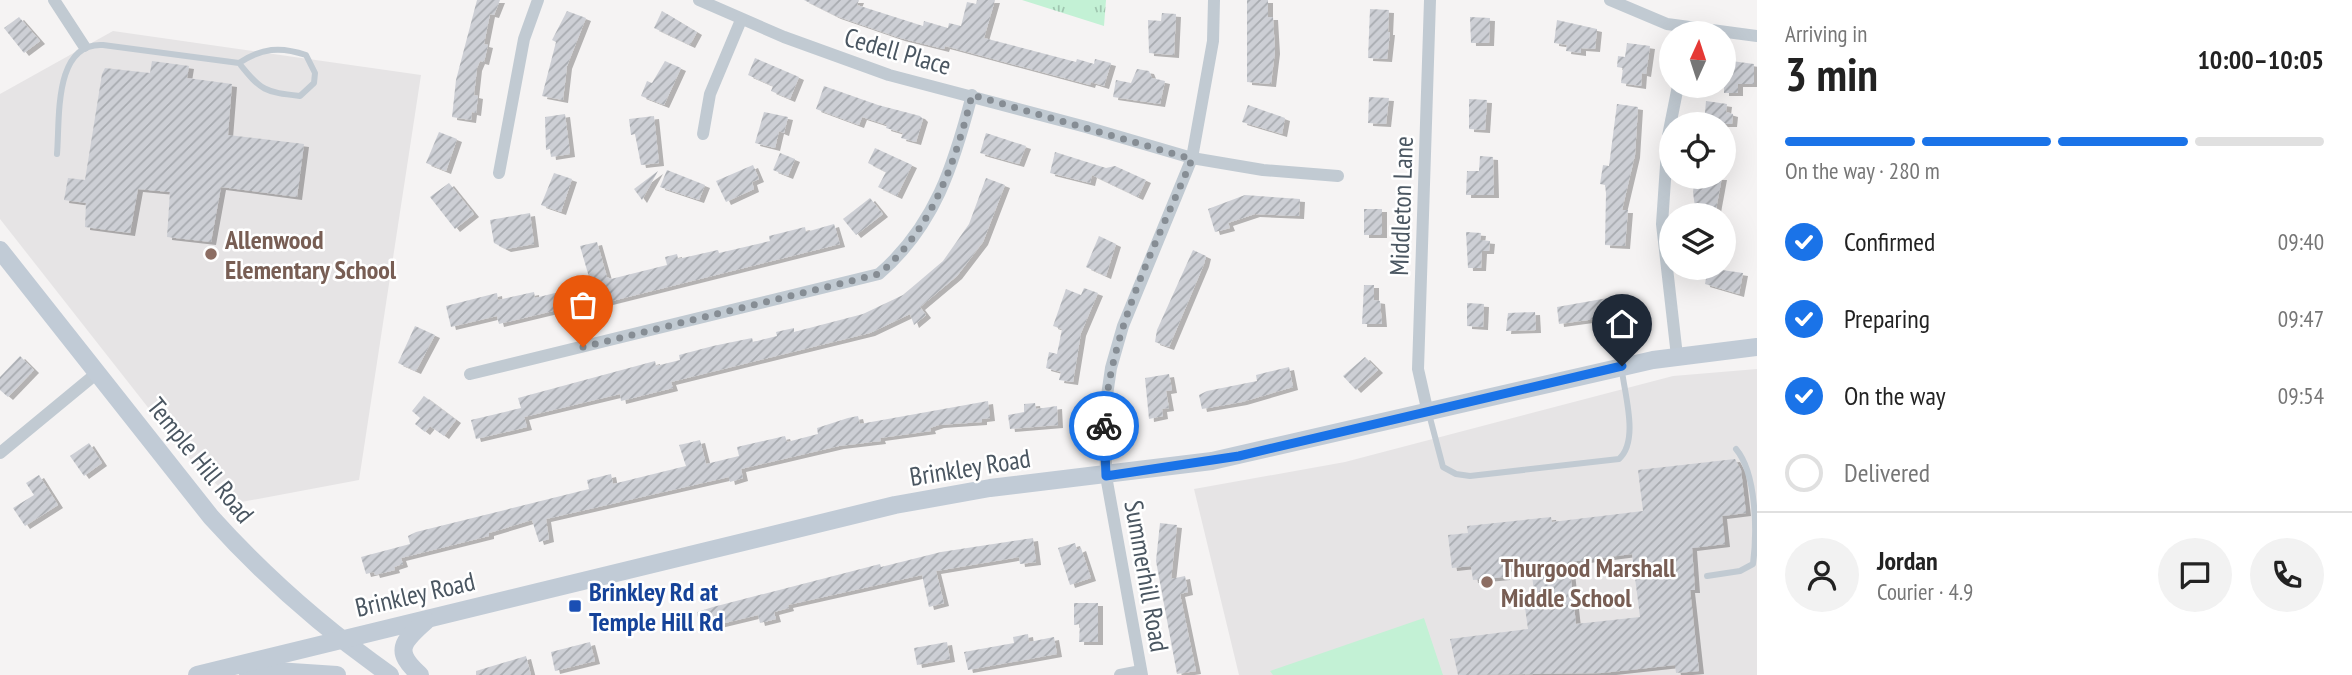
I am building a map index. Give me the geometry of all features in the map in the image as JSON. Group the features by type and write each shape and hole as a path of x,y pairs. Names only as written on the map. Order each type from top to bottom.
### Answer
{"main road":[{"name":"Temple Hill Road","path":"0,250 219,526 282,591 338,639 390,675"},
{"name":"Brinkley Road","path":"197,675 895,505 990,488 1106,476 1239,456 1622,366 1677,356 1757,347"},
{"path":"420,675 406,663 402,651 404,642 429,619"},
{"path":"221,669 295,670 337,675"}],"street":[{"path":"54,0 84,46"},
{"path":"499,173 524,39 538,0"},
{"name":"Cedell Place","path":"699,0 741,20 851,63 1192,159 1263,170 1338,176"},
{"name":"Summerhill Road","path":"1141,673 1106,476 1105,409 1123,326 1192,159 1213,41 1214,0"},
{"name":"Middleton Lane","path":"1428,413 1418,369 1430,0"},
{"path":"1610,0 1660,21"},
{"path":"703,134 710,94 741,20"},
{"path":"1736,34 1757,36"},
{"path":"470,374 879,274 906,250 934,205 950,172 972,95"},
{"path":"1676,98 1668,136 1662,224 1677,356"},
{"path":"0,453 97,373"},
{"path":"1120,675 1141,673"}],"lane":[{"path":"57,154 65,77 73,55 84,46 103,45 239,63 271,48 289,49 306,55 315,73 314,83 300,96 266,92 257,87 239,63"},
{"path":"1428,413 1443,467 1456,474 1470,476 1619,459 1626,452 1629,437 1622,366"},
{"path":"1707,576 1740,571 1753,564 1757,550 1756,517 1748,463 1736,449"}],"shaded area":[{"name":"Allenwood Elementary School","path":"113,31 421,75 359,480 236,503 183,452 0,219 0,94"},
{"name":"Thurgood Marshall Middle School","path":"1757,369 1757,675 1239,675 1194,489 1345,462 1673,376"}],"green space":[{"path":"1022,0 1106,0 1104,26"},
{"path":"1424,618 1443,675 1273,675 1270,671"}],"building":[{"path":"477,0 500,0 494,15 490,14 484,44 488,45 484,62 480,61 477,68 474,95 478,96 476,113 472,112 471,120 452,117 456,80"},
{"path":"804,0 859,0 857,5 923,26 924,21 948,28 949,23 961,26 967,2 976,4 977,0 995,0 984,38 1076,62 1077,59 1094,64 1095,59 1111,63 1104,86 1091,82 1090,85 945,46 944,49 900,38 836,16"},
{"path":"1247,0 1268,0 1268,17 1273,17 1275,51 1271,84 1247,82"},
{"path":"1370,9 1389,10 1387,59 1368,58"},
{"path":"567,11 586,18 567,66 563,100 542,96 556,42 552,40"},
{"path":"662,11 697,32 690,45 654,28"},
{"path":"1162,13 1176,14 1174,55 1149,53 1148,20 1161,21"},
{"path":"19,17 40,41 24,53 4,28"},
{"path":"1470,17 1490,18 1489,43 1471,43"},
{"path":"1557,20 1597,29 1595,49 1581,48 1581,53 1566,51 1567,45 1554,43"},
{"path":"1627,43 1650,46 1646,74 1642,73 1641,86 1621,83 1623,68 1617,67 1618,56 1625,57"},
{"path":"755,58 799,77 790,99 771,91 773,86 748,75"},
{"path":"152,61 189,66 187,78 232,84 228,135 304,144 297,197 221,187 211,242 167,237 170,192 138,189 130,233 85,227 86,203 64,200 68,178 85,180 102,74 105,68 150,73"},
{"path":"665,61 681,68 664,105 641,96 647,81 652,83"},
{"path":"1736,62 1754,64 1754,84 1738,84 1738,93"},
{"path":"1137,69 1149,71 1152,78 1165,81 1160,104 1113,97 1116,80 1131,83"},
{"path":"824,86 920,116 923,119 916,142 901,138 903,133 886,128 887,125 862,117 859,125 816,109"},
{"path":"1369,97 1389,98 1386,124 1368,123"},
{"path":"1469,99 1487,100 1485,130 1469,129"},
{"path":"1706,101 1727,104 1726,112 1705,112"},
{"path":"1617,104 1638,107 1635,155 1622,210 1628,210 1625,246 1605,245 1606,193 1605,185 1600,184 1603,165 1609,166"},
{"path":"1248,105 1285,118 1282,134 1242,122"},
{"path":"764,112 788,117 784,133 779,131 775,148 755,143"},
{"path":"565,114 570,154 551,157 550,149 546,150 545,117"},
{"path":"654,116 659,163 641,165 635,134 631,135 629,119"},
{"path":"439,132 457,139 446,171 426,163"},
{"path":"986,133 1026,146 1019,164 980,153"},
{"path":"875,148 912,165 897,196 878,187 886,172 868,163"},
{"path":"1055,152 1106,168 1115,166 1146,180 1138,197 1092,175 1090,183 1050,173"},
{"path":"780,153 795,159 788,176 773,170"},
{"path":"1480,156 1493,157 1494,195 1466,195 1467,171 1479,171"},
{"path":"753,165 759,179 752,182 754,189 726,202 716,181"},
{"path":"667,170 705,185 699,200 660,187"},
{"path":"658,171 642,200 634,189"},
{"path":"554,173 572,179 561,212 541,205"},
{"path":"986,178 1005,185 983,242 957,276 920,307 926,315 914,325 910,314 870,333 671,382 673,388 621,401 620,394 524,417 527,427 476,439 471,420 521,408 518,398 655,361 656,366 680,360 679,355 713,346 752,338 753,342 777,336 776,332 794,328 794,332 863,314 903,295 943,261 969,224"},
{"path":"449,183 474,214 455,229 430,197"},
{"path":"1693,189 1720,189 1717,203 1694,203"},
{"path":"1245,195 1300,199 1299,216 1255,214 1228,223 1230,228 1215,232 1208,209"},
{"path":"870,198 883,214 856,235 843,219"},
{"path":"1364,209 1382,209 1382,235 1364,235"},
{"path":"530,213 534,244 506,249 494,243 490,220"},
{"path":"834,224 840,244 568,312 567,309 553,311 499,324 497,316 451,327 446,306 497,293 498,300 534,292 535,298 591,284 580,246 597,242 607,277 611,279 667,265 665,257 677,254 678,259 718,250 719,253 770,241 769,236 805,227 806,232"},
{"path":"1466,232 1481,233 1480,240 1490,241 1489,251 1482,251 1481,268 1468,268"},
{"path":"1099,236 1116,244 1106,276 1086,267"},
{"path":"1193,250 1206,256 1169,347 1155,342 1157,330"},
{"path":"1736,272 1743,273 1739,294 1705,284 1706,280 1736,280"},
{"path":"1364,285 1374,285 1374,300 1380,301 1382,324 1362,324"},
{"path":"1084,288 1098,293 1081,333 1073,382 1059,380 1061,372 1046,368 1049,352 1057,354 1062,329 1053,326 1066,289 1081,295"},
{"path":"1608,298 1610,317 1559,324 1557,307"},
{"path":"1467,303 1484,304 1483,327 1467,326"},
{"path":"1535,312 1536,330 1506,331 1508,313"},
{"path":"415,326 435,335 416,371 398,363"},
{"path":"20,356 34,370 8,397 0,390 0,377"},
{"path":"1365,357 1378,370 1356,390 1343,376"},
{"path":"1289,367 1293,387 1242,402 1202,409 1199,395 1207,391 1257,381 1256,375"},
{"path":"1169,374 1172,390 1166,391 1169,408 1162,409 1163,416 1149,419 1145,378"},
{"path":"424,396 456,420 444,436 430,426 425,432 415,424 420,418 412,411"},
{"path":"988,401 990,418 982,419 982,422 939,425 930,428 931,431 839,446 741,469 743,478 730,482 729,477 546,519 549,539 539,542 532,520 489,533 489,536 401,558 403,564 394,567 395,570 375,575 374,572 366,574 361,557 410,544 408,536 416,532 589,489 587,480 611,474 613,484 686,466 679,445 700,440 706,464 739,456 737,447 785,436 787,442 818,434 817,428 848,418 858,416 860,424"},
{"path":"1035,403 1036,409 1057,406 1058,425 1010,429 1008,415 1024,412 1024,404"},
{"path":"89,443 102,463 84,476 70,456"},
{"path":"1735,459 1741,470 1746,513 1722,516 1725,544 1692,548 1695,590 1690,590 1699,671 1676,673 1675,665 1602,673 1458,675 1450,639 1528,629 1523,593 1534,592 1531,566 1504,569 1505,577 1473,580 1471,566 1452,568 1448,535 1468,533 1467,526 1551,517 1552,522 1643,511 1638,470","holes":["1632,554 1640,617 1576,624 1569,562"]},
{"path":"39,475 58,505 25,526 13,508 34,495 26,483"},
{"path":"1160,523 1177,525 1171,579 1185,576 1188,592 1180,594 1196,671 1177,674 1156,561"},
{"path":"1033,538 1036,562 1020,564 1019,557 936,571 944,603 929,607 922,575 788,605 789,608 774,612 776,619 760,623 758,615 700,629 697,612 713,607 880,564 881,567 941,552"},
{"path":"1075,543 1077,550 1081,548 1091,578 1070,585 1058,548"},
{"path":"1074,603 1098,603 1098,642 1079,642 1080,624 1074,625"},
{"path":"1028,634 1029,642 1054,637 1057,654 968,670 964,652 1014,643 1013,637"},
{"path":"590,642 595,661 555,671 551,652"},
{"path":"947,642 950,659 917,665 914,648"},
{"path":"526,656 531,675 476,675 476,671"}],"way so far":[{"path":"583,347 879,274 906,250 934,205 950,172 972,95 1192,159 1123,326 1109,377 1104,426"}],"place":[{"name":"Allenwood Elementary School","path":"211,254"},
{"name":"Thurgood Marshall Middle School","path":"1487,582"},
{"name":"Brinkley Rd at Temple Hill Rd","path":"575,606"}],"route":[{"path":"1104,426 1106,476 1153,471 1339,434 1622,366"}]}
